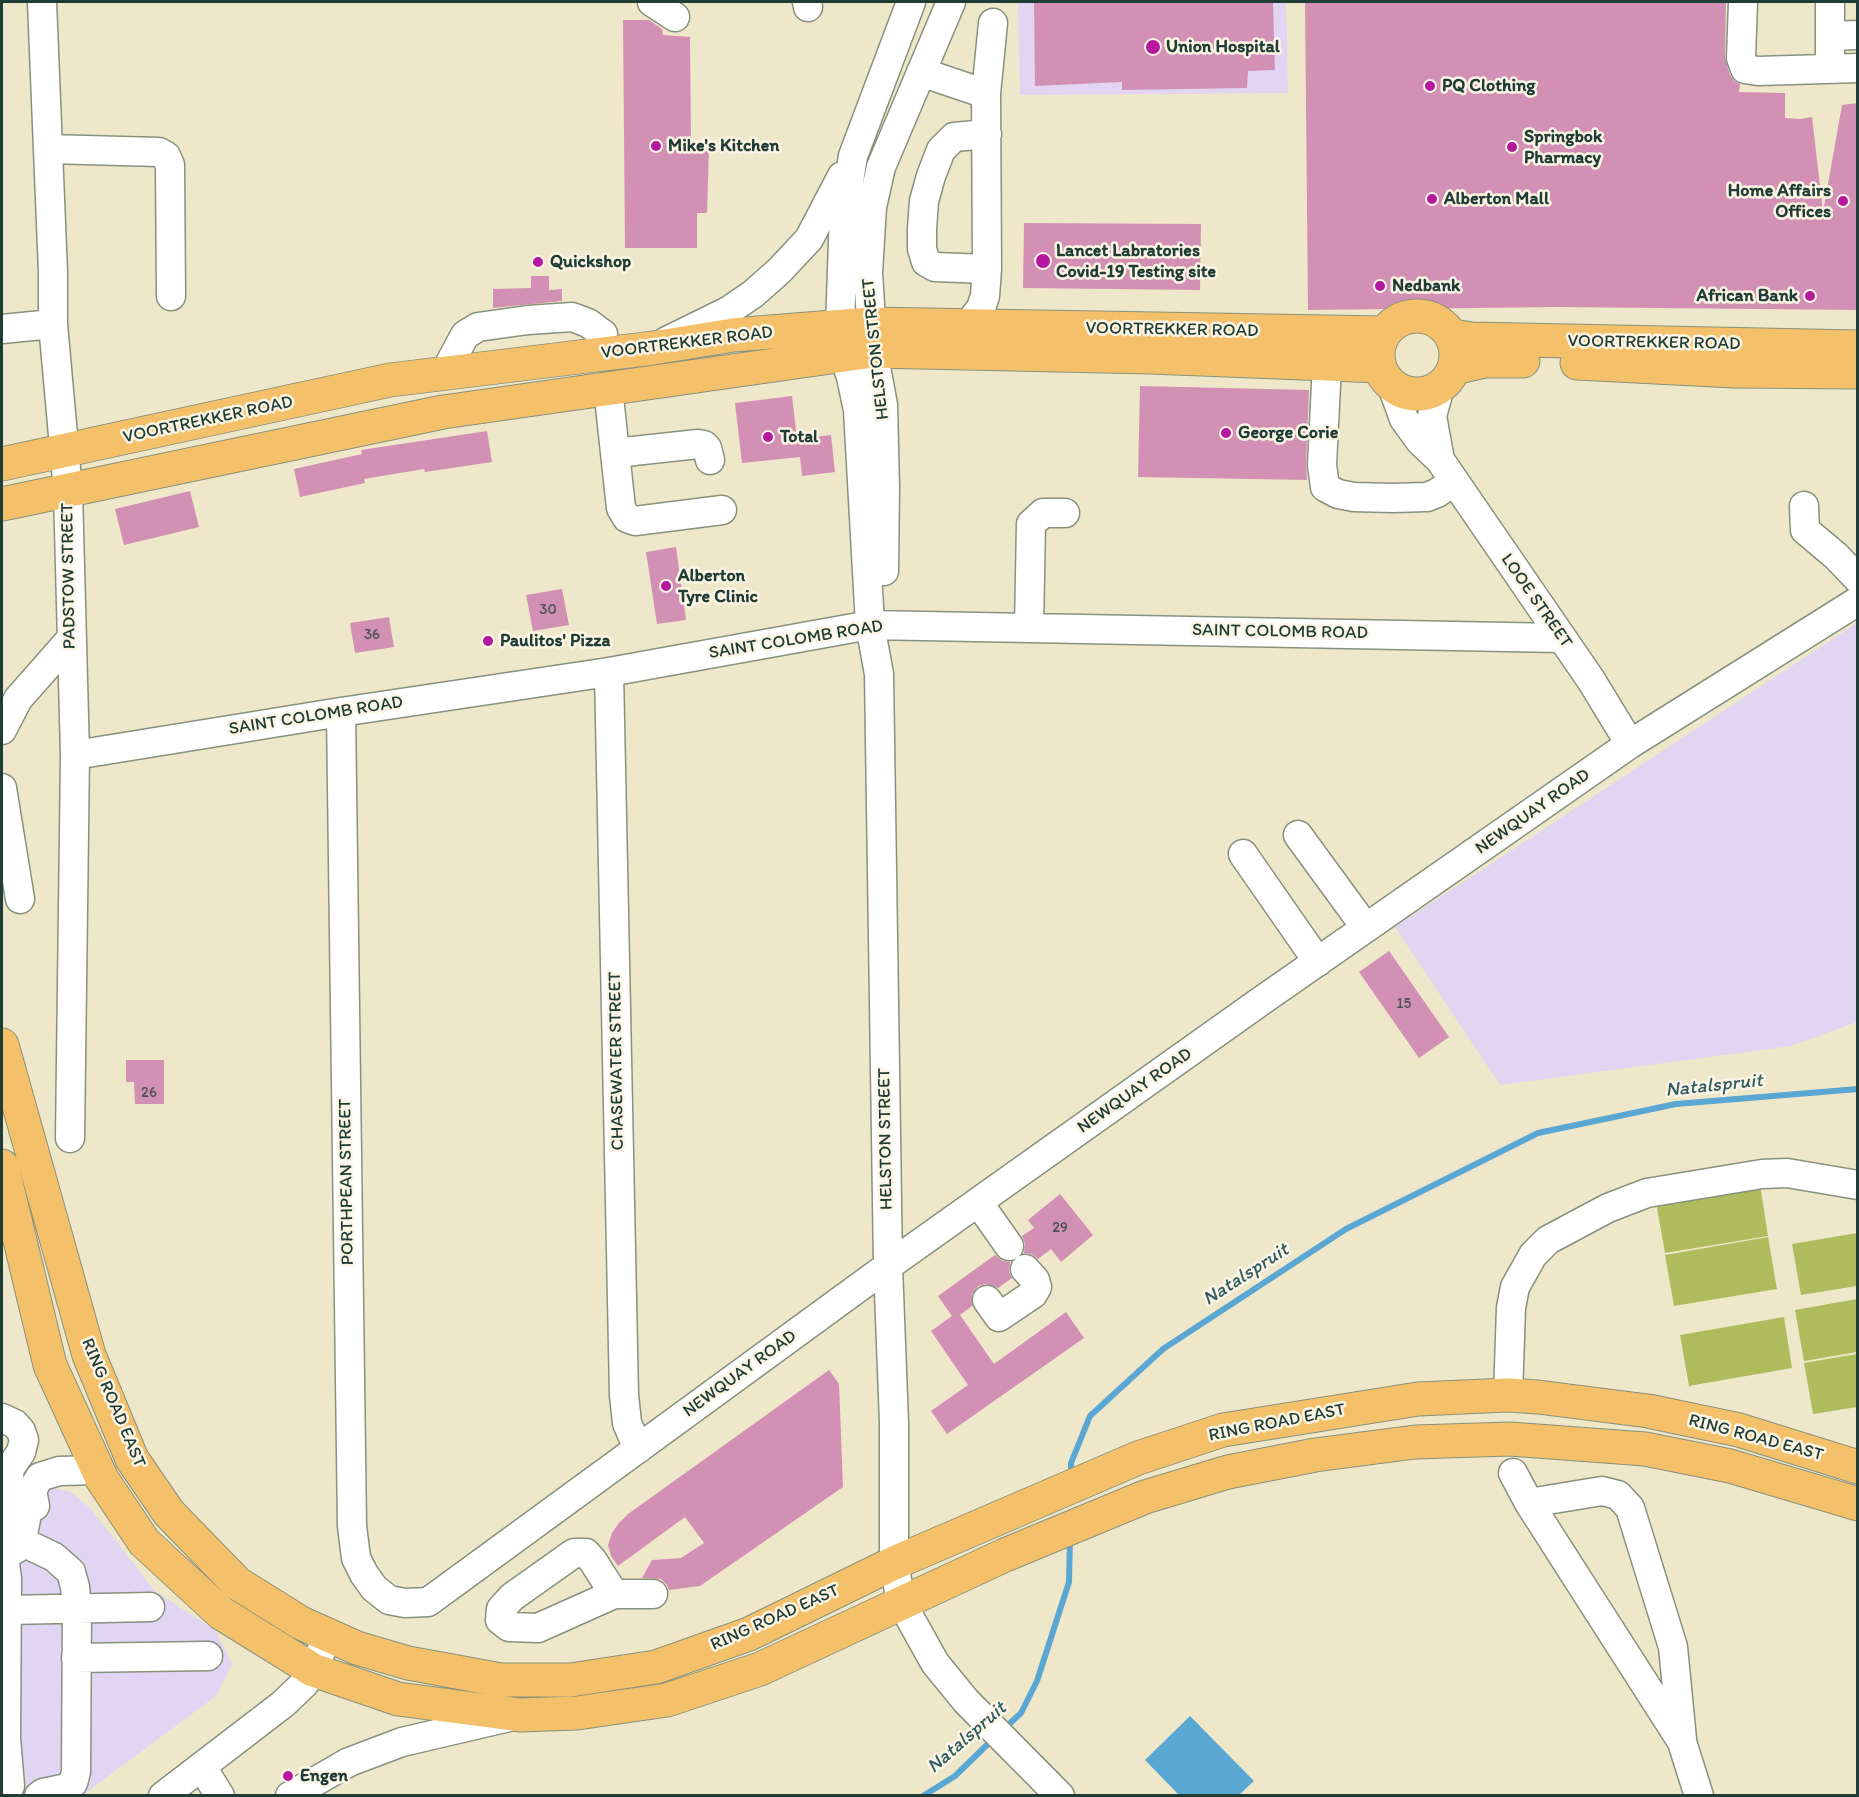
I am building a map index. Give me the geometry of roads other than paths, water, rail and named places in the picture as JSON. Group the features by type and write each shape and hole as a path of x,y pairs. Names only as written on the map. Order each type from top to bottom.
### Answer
{"main road":[{"path":"1386,376 1378,349 1384,333 1399,320 1419,315 1438,321 1449,364"},
{"name":"VOORTREKKER ROAD","path":"2,504 443,412 608,388 857,339 967,326 1384,333"},
{"name":"VOORTREKKER ROAD","path":"2,464 390,381 653,348 733,335 857,339 1150,357 1327,364 1386,376 1408,394 1425,394 1449,364 1506,340 1857,347"},
{"name":"VOORTREKKER ROAD","path":"1449,364 1506,360 1734,370 1857,372"},
{"name":"RING ROAD EAST","path":"4,1065 89,1355 132,1459 169,1513 237,1584 301,1623 329,1636 357,1648 408,1663 501,1680 570,1680 656,1667 749,1634 894,1563 1138,1458 1222,1430 1418,1399 1508,1395 1648,1412 1739,1430 1857,1467"},
{"name":"RING ROAD EAST","path":"2,1166 50,1365 102,1479 144,1542 221,1613 313,1670 398,1699 520,1714 577,1713 667,1700 760,1669 1005,1555 1145,1497 1228,1473 1315,1455 1414,1442 1510,1439 1645,1449 1730,1466 1857,1504"},
{"path":"1508,1395 1510,1439"}],"street":[{"name":"HELSTON STREET","path":"911,2 853,156 844,213 843,280 857,339 883,405 884,566 878,625 888,1266 894,1423 894,1563 901,1602 934,1663 966,1701 1060,1796"},
{"name":"HELSTON STREET","path":"857,339 868,273 872,207 881,167 951,2"},
{"path":"1743,2 1742,58 1745,69 1758,71 1844,69 1844,36 1830,2"},
{"name":"PADSTOW STREET","path":"44,6 53,324 68,491 70,640 75,755 70,1138"},
{"path":"967,326 981,308 985,296 987,94 993,23"},
{"path":"921,72 987,94"},
{"path":"987,134 954,137 941,150 924,201 922,229 922,249 926,262 935,267 987,268"},
{"path":"48,149 159,152 166,156 170,165 171,296"},
{"path":"653,348 728,311 779,272 809,239 853,156"},
{"path":"444,374 465,335 478,327 572,317 588,323 603,334"},
{"path":"2,329 53,324"},
{"path":"1327,364 1322,465 1325,487 1338,494 1354,497 1427,497 1437,493 1447,471"},
{"name":"LOOE STREET","path":"1447,471 1432,416 1449,364"},
{"name":"LOOE STREET","path":"1386,376 1404,419 1447,471 1591,680 1630,744"},
{"path":"608,388 621,508 627,518 635,521 722,510"},
{"path":"615,453 698,444 704,445 710,460"},
{"path":"1804,506 1805,530 1836,556 1857,579"},
{"path":"1029,627 1031,524 1042,513 1065,513"},
{"name":"NEWQUAY ROAD","path":"428,1602 888,1266 1366,928 1630,744 1857,601"},
{"name":"SAINT COLOMB ROAD","path":"75,755 609,672 878,625 1560,638"},
{"path":"2,730 18,699 70,640"},
{"name":"CHASEWATER STREET","path":"609,672 624,1395 627,1423 638,1449"},
{"name":"PORTHPEAN STREET","path":"341,712 352,1526 356,1558 374,1588 389,1600 405,1603 428,1602"},
{"path":"2,788 20,899"},
{"path":"1298,835 1366,928"},
{"path":"1243,854 1318,962"},
{"path":"1508,1395 1511,1308 1515,1287 1533,1255 1548,1240 1608,1208 1647,1193 1762,1174 1787,1173 1857,1185"},
{"path":"978,1202 1009,1246"},
{"path":"999,1317 1033,1294 1037,1287 1035,1280 1025,1269"},
{"path":"2,1418 15,1424 24,1440 21,1452 6,1466 4,1563 8,1610 4,1741 10,1785 3,1796"},
{"path":"4,1563 16,1549 23,1534 32,1490 40,1477 59,1472 99,1470"},
{"path":"1513,1473 1529,1503 1682,1742"},
{"path":"4,1563 25,1566 33,1547 38,1519 32,1490"},
{"path":"1529,1503 1602,1491 1618,1496 1630,1508 1673,1647 1682,1742 1699,1796"},
{"path":"33,1547 54,1557 71,1572 77,1608 76,1772 73,1783 67,1788 39,1796"},
{"path":"614,1594 586,1553 574,1553 512,1597 501,1609 500,1620 509,1627 538,1628 614,1594 653,1594"},
{"path":"486,1560 512,1597"},
{"path":"8,1610 150,1607"},
{"path":"163,1796 283,1704 305,1683 329,1636"},
{"path":"76,1658 208,1656"},
{"path":"290,1796 349,1762 402,1742 520,1714"},
{"path":"202,1767 220,1796"}],"water":[{"path":"1190,1716 1254,1781 1239,1795 1179,1795 1145,1760"}],"waterway":[{"name":"Natalspruit","path":"1071,1477 1071,1463 1090,1416 1163,1349 1346,1229 1538,1133 1676,1104 1858,1089"},
{"name":"Natalspruit","path":"1005,1728 1021,1713 1037,1681 1069,1582 1070,1538"},
{"name":"Natalspruit","path":"923,1796 955,1776 993,1739"}],"place":[{"name":"Union Hospital","path":"1153,47"},
{"name":"PQ Clothing","path":"1430,86"},
{"name":"Mike's Kitchen","path":"656,146"},
{"name":"Springbok Pharmacy","path":"1512,147"},
{"name":"Alberton Mall","path":"1432,199"},
{"name":"Home Affairs Offices","path":"1843,201"},
{"name":"Lancet Labratories Covid-19 Testing site","path":"1043,261"},
{"name":"Quickshop","path":"538,262"},
{"name":"Nedbank","path":"1380,286"},
{"name":"African Bank","path":"1810,296"},
{"name":"George Corie","path":"1226,433"},
{"name":"Total","path":"768,437"},
{"name":"Alberton Tyre Clinic","path":"666,586"},
{"name":"Paulitos' Pizza","path":"488,641"},
{"name":"Engen","path":"288,1776"}]}
